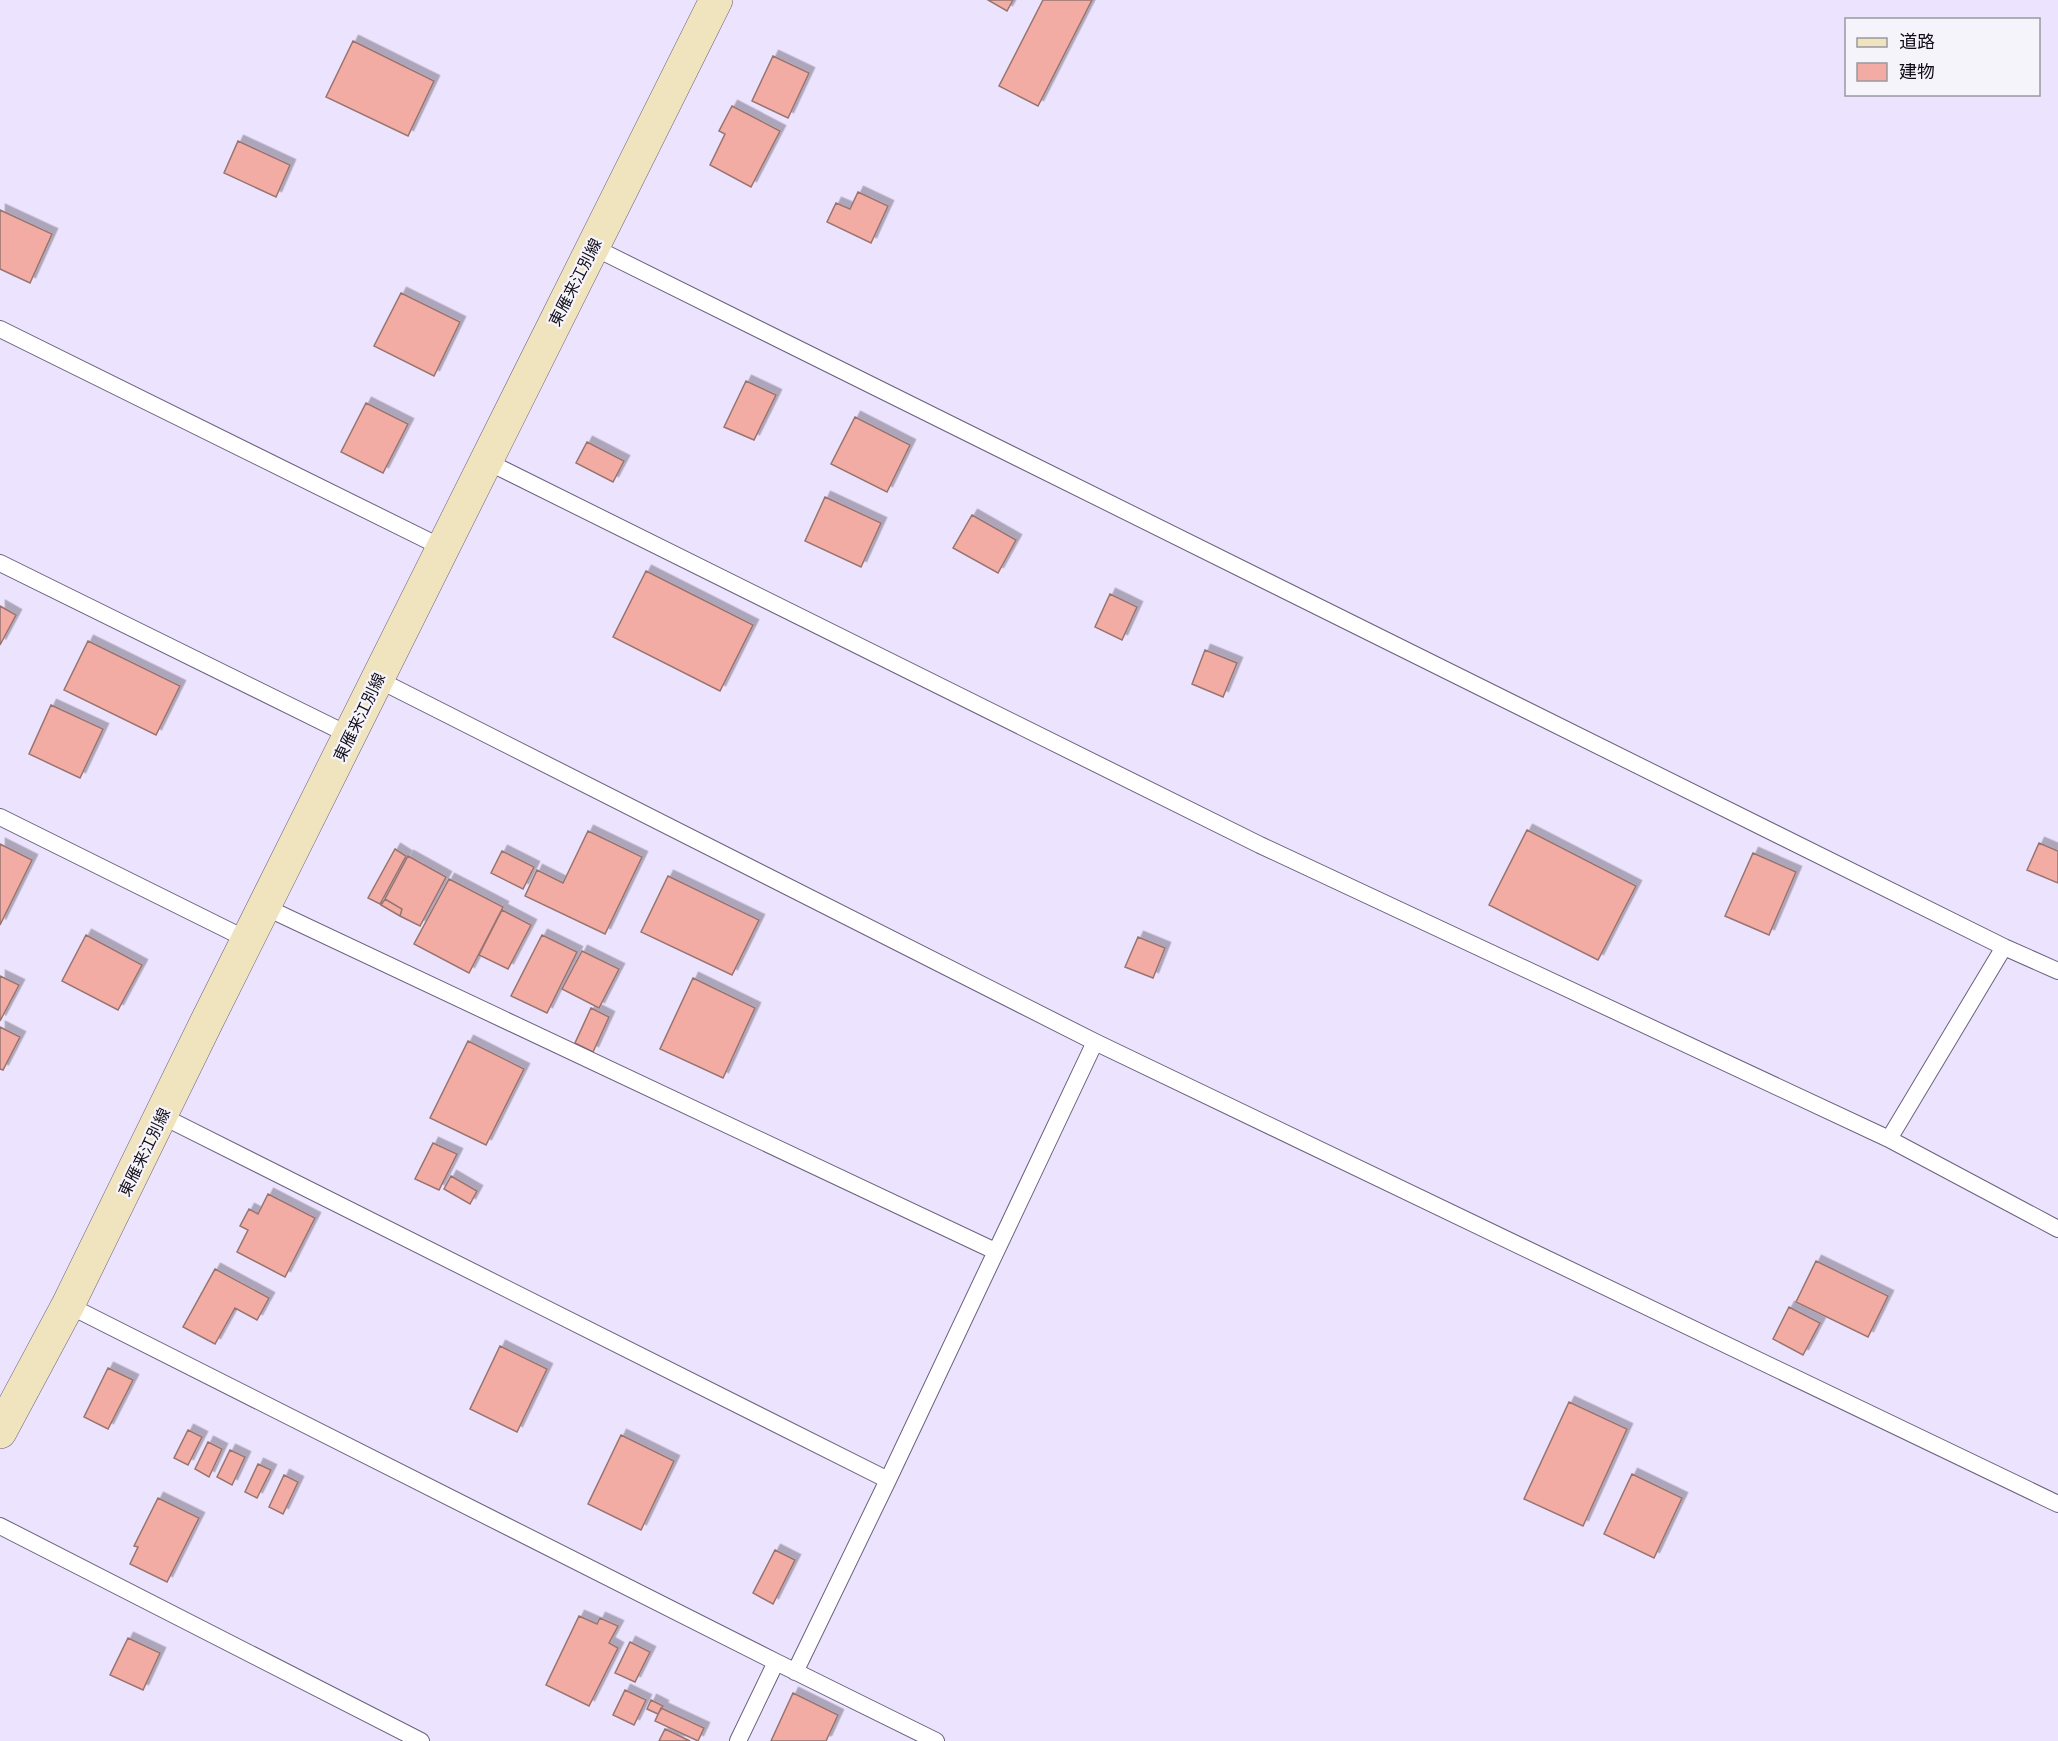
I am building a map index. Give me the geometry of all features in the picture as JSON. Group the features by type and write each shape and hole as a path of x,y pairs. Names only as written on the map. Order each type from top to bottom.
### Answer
{"main road":[{"name":"東雁来江別線","path":"0,1432 68,1305 349,735 716,0"}],"lane":[{"path":"593,247 2004,947 2058,971"},
{"path":"0,329 443,548"},
{"path":"486,460 1260,844 1889,1139 2058,1228"},
{"path":"0,563 349,735"},
{"path":"377,679 1095,1042 2058,1504"},
{"path":"0,817 248,940"},
{"path":"265,907 995,1251"},
{"path":"1889,1139 2004,947"},
{"path":"795,1672 1095,1042"},
{"path":"162,1116 888,1480"},
{"path":"68,1305 936,1741"},
{"path":"0,1526 421,1741"},
{"path":"738,1741 776,1662"}],"building":[{"path":"988,0 1013,0 1007,11"},
{"path":"1043,0 1092,0 1038,106 999,86"},
{"path":"353,41 434,81 408,136 326,97"},
{"path":"773,56 809,73 788,118 752,101"},
{"path":"732,106 780,131 751,187 710,165 725,134 719,131"},
{"path":"238,141 290,165 276,197 224,173"},
{"path":"858,192 888,206 871,243 827,222 836,203 850,209"},
{"path":"0,210 52,234 30,283 0,269"},
{"path":"401,293 460,322 434,376 374,346"},
{"path":"746,381 776,395 754,440 724,427"},
{"path":"366,403 408,424 383,473 341,452"},
{"path":"855,417 910,445 887,492 831,464"},
{"path":"587,442 624,461 613,482 576,463"},
{"path":"825,497 881,523 861,567 805,541"},
{"path":"972,515 1016,540 998,573 953,548"},
{"path":"646,571 753,625 720,691 613,637"},
{"path":"1110,594 1137,607 1122,640 1095,627"},
{"path":"0,606 16,615 0,645"},
{"path":"88,641 180,686 156,735 64,690"},
{"path":"1205,650 1237,663 1223,697 1192,684"},
{"path":"51,705 103,729 80,778 29,754"},
{"path":"1527,830 1636,886 1598,960 1489,905"},
{"path":"588,831 642,857 605,934 525,896 537,870 563,883"},
{"path":"2039,843 2058,851 2058,883 2027,870"},
{"path":"0,844 32,860 0,925"},
{"path":"395,849 406,856 380,904 368,898"},
{"path":"502,851 534,867 523,889 491,873"},
{"path":"1753,853 1796,872 1769,935 1725,916"},
{"path":"408,856 446,877 420,926 400,916 402,909 385,899"},
{"path":"668,876 759,920 732,975 641,932"},
{"path":"449,879 503,907 469,973 414,944"},
{"path":"385,899 402,909 400,916 381,905"},
{"path":"502,910 531,925 508,969 479,955"},
{"path":"86,935 142,965 118,1010 62,981"},
{"path":"542,935 577,952 547,1013 511,996"},
{"path":"1138,937 1165,948 1153,978 1125,967"},
{"path":"582,951 619,969 599,1008 562,989"},
{"path":"0,976 19,985 0,1021"},
{"path":"693,978 755,1008 723,1078 660,1049"},
{"path":"591,1008 609,1017 593,1052 575,1043"},
{"path":"0,1027 20,1037 3,1070 0,1069"},
{"path":"468,1041 524,1069 486,1145 430,1118"},
{"path":"433,1143 457,1154 439,1190 415,1179"},
{"path":"451,1176 477,1191 470,1204 444,1189"},
{"path":"268,1194 315,1218 285,1277 237,1252 248,1230 240,1226 249,1209 258,1214"},
{"path":"1816,1261 1888,1296 1868,1337 1796,1302"},
{"path":"215,1269 269,1298 257,1320 235,1308 215,1344 183,1327"},
{"path":"1789,1307 1820,1323 1803,1355 1773,1339"},
{"path":"500,1346 547,1369 517,1432 470,1409"},
{"path":"108,1368 133,1380 108,1429 84,1417"},
{"path":"1569,1402 1627,1429 1583,1526 1524,1499"},
{"path":"188,1430 202,1437 188,1465 174,1458"},
{"path":"621,1435 674,1461 641,1530 588,1504"},
{"path":"208,1442 222,1449 209,1477 195,1469"},
{"path":"230,1450 245,1457 232,1485 217,1477"},
{"path":"258,1464 271,1470 257,1498 245,1492"},
{"path":"1632,1474 1682,1498 1654,1558 1604,1534"},
{"path":"284,1475 298,1482 283,1514 269,1507"},
{"path":"158,1498 199,1518 167,1582 130,1564 138,1547 134,1546"},
{"path":"775,1550 795,1560 773,1604 753,1593"},
{"path":"579,1616 597,1624 600,1618 618,1626 609,1643 618,1648 589,1706 546,1685"},
{"path":"128,1638 160,1653 143,1690 110,1675"},
{"path":"630,1642 650,1652 635,1682 615,1673"},
{"path":"625,1690 646,1700 634,1725 613,1715"},
{"path":"793,1693 838,1715 826,1741 771,1741"},
{"path":"651,1700 663,1706 658,1714 647,1709"},
{"path":"661,1708 704,1728 698,1741 655,1721"},
{"path":"665,1729 690,1741 659,1741"}]}
